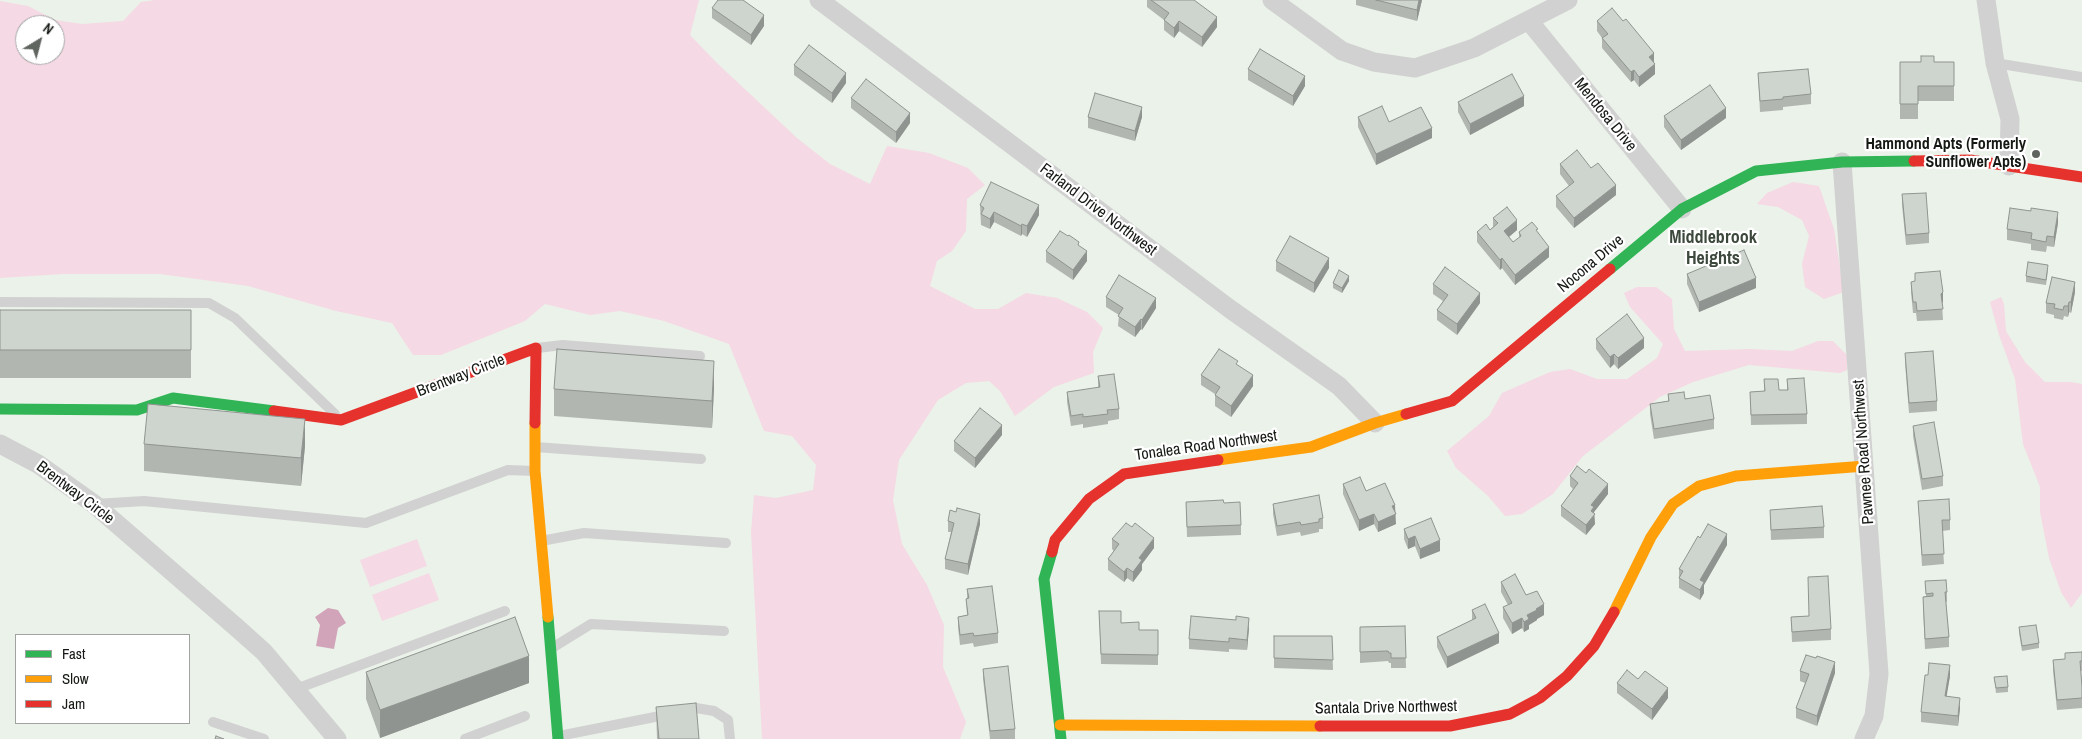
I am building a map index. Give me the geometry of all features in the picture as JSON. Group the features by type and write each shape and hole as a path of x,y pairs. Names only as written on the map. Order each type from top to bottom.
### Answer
{"street":[{"name":"Farland Drive Northwest","path":"819,0 1230,310 1339,386 1375,423"},
{"path":"1272,0 1342,50 1374,62 1415,68 1474,48 1568,0"},
{"path":"1986,0 1995,63 2010,119 2009,166"},
{"name":"Mendosa Drive","path":"1528,20 1682,209"},
{"name":"Nocona Drive","path":"1375,423 1452,401 1682,209 1756,171 1842,162 1970,160 2082,177"},
{"name":"Pawnee Road Northwest","path":"1842,162 1879,674 1874,716 1864,739"},
{"path":"536,348 535,471 558,738"},
{"name":"Brentway Circle","path":"0,409 137,410 173,398 341,420 536,348"},
{"name":"Tonalea Road Northwest","path":"1061,739 1044,578 1055,540 1090,499 1124,474 1311,447 1375,423"},
{"name":"Brentway Circle","path":"0,444 38,464 94,504 243,633 264,652 337,739"},
{"name":"Santala Drive Northwest","path":"1060,725 1450,726 1510,714 1540,698 1567,676 1594,646 1615,611 1652,537 1673,504 1699,486 1736,476 1865,466"}],"lane":[{"path":"1995,63 2082,77"},
{"path":"0,302 209,303 235,318 341,420"},
{"path":"536,348 563,345 700,356"},
{"path":"534,447 701,459"},
{"path":"94,504 144,501 366,523 508,470 535,471"},
{"path":"540,541 584,533 726,543"},
{"path":"296,689 505,611"},
{"path":"550,649 591,624 724,631"},
{"path":"558,738 696,708 714,710 728,720 730,739"},
{"path":"465,739 525,716"},
{"path":"213,722 264,739"}],"shaded area":[{"path":"155,0 699,0 690,35 797,138 830,164 870,184 887,146 929,153 968,168 985,185 967,199 966,231 952,251 937,261 930,286 975,309 998,309 1026,293 1057,298 1087,312 1103,328 1093,352 1094,373 1054,387 1015,416 1000,391 989,381 966,383 938,400 899,460 893,500 902,544 927,585 944,625 943,667 966,722 960,739 762,739 751,532 754,495 776,498 813,490 816,465 792,436 764,431 729,344 664,321 620,311 590,315 545,304 525,321 441,355 413,355 392,323 336,311 248,286 160,274 63,274 0,278 0,1 28,6 45,15 15,15 15,65 65,65 65,21 82,24 123,21 141,2"},
{"path":"1793,182 1819,186 1834,229 1844,292 1824,299 1805,287 1802,264 1809,236 1802,220 1778,207 1757,204 1767,193"},
{"path":"1637,287 1656,287 1672,299 1674,329 1685,351 1751,349 1792,351 1818,341 1833,341 1847,355 1847,370 1840,373 1749,365 1693,382 1660,397 1583,456 1553,494 1522,514 1505,516 1488,496 1456,468 1447,451 1489,416 1502,393 1550,372 1570,369 1597,379 1627,379 1657,358 1663,344 1630,307 1624,293"},
{"path":"2001,297 2004,304 2006,331 2025,362 2045,382 2082,384 2082,593 2071,608 2061,592 2049,558 2040,512 2040,487 2023,444 2015,379 1999,335 1990,302"},
{"path":"417,539 427,566 370,587 360,560"},
{"path":"429,573 439,600 382,621 372,595"},
{"path":"328,608 338,610 346,623 338,628 334,649 316,646 320,625 315,617"}],"building":[{"path":"718,0 743,0 764,15 751,35 712,8"},
{"path":"1151,0 1194,0 1217,17 1202,37 1179,21 1174,28 1164,20 1169,13"},
{"path":"1376,0 1419,0 1417,10"},
{"path":"1612,8 1623,21 1626,19 1654,53 1649,57 1655,64 1639,77 1634,70 1631,72 1602,38 1608,34 1597,21"},
{"path":"809,45 846,73 832,93 794,65"},
{"path":"1260,49 1305,76 1293,96 1248,69"},
{"path":"1921,56 1934,56 1934,62 1954,62 1954,86 1918,86 1918,104 1900,104 1900,62 1921,62"},
{"path":"1808,69 1811,94 1760,101 1758,73"},
{"path":"1512,74 1524,96 1470,124 1458,102"},
{"path":"866,79 910,113 896,132 851,98"},
{"path":"1710,85 1726,108 1681,140 1664,116"},
{"path":"1095,93 1142,107 1135,131 1088,117"},
{"path":"1382,106 1389,122 1421,107 1432,128 1376,154 1358,117"},
{"path":"1577,150 1591,168 1598,163 1616,185 1574,218 1556,196 1574,182 1560,164"},
{"path":"991,182 1039,205 1027,226 1022,224 1021,226 994,212 990,219 981,214 984,208 980,205"},
{"path":"1926,193 1929,233 1906,235 1902,194"},
{"path":"1507,207 1517,220 1504,231 1513,242 1521,236 1519,232 1532,222 1549,247 1515,275 1502,258 1500,260 1477,232 1486,224 1490,230 1498,223 1493,218"},
{"path":"2010,208 2031,211 2031,208 2058,212 2054,237 2047,236 2046,242 2031,239 2032,233 2007,229"},
{"path":"1060,231 1079,242 1078,245 1087,251 1073,270 1046,251"},
{"path":"1290,236 1329,258 1314,283 1276,261"},
{"path":"1744,250 1756,278 1699,302 1687,274"},
{"path":"2028,262 2048,265 2046,280 2026,276"},
{"path":"1445,267 1480,293 1457,324 1437,310 1448,295 1433,284"},
{"path":"1339,270 1349,276 1342,288 1333,283"},
{"path":"1940,271 1943,309 1917,311 1916,302 1913,302 1911,282 1915,281 1915,273"},
{"path":"1119,275 1156,298 1142,320 1135,327 1118,316 1123,308 1106,297"},
{"path":"2052,277 2075,282 2071,302 2069,302 2068,306 2064,306 2063,310 2054,308 2055,304 2046,303"},
{"path":"0,310 191,310 191,350 0,350"},
{"path":"1627,314 1644,338 1618,358 1614,354 1610,357 1596,339"},
{"path":"557,349 714,361 712,401 554,389"},
{"path":"1219,349 1238,361 1236,364 1253,375 1231,406 1215,395 1220,387 1201,375"},
{"path":"1933,351 1937,401 1909,403 1905,353"},
{"path":"1114,374 1119,409 1107,410 1108,414 1083,417 1083,414 1071,416 1067,392 1100,387 1098,376"},
{"path":"1804,378 1807,414 1751,415 1750,392 1765,391 1764,379 1778,379 1779,390 1788,390 1787,379"},
{"path":"1684,392 1685,399 1710,395 1714,419 1654,429 1650,404 1669,401 1668,394"},
{"path":"148,404 305,419 301,458 144,444"},
{"path":"980,408 1002,425 975,458 954,441"},
{"path":"1934,422 1943,476 1922,479 1913,426"},
{"path":"1577,466 1586,473 1589,469 1608,484 1591,505 1594,507 1591,511 1595,514 1586,525 1561,506 1578,483 1570,476"},
{"path":"1360,477 1366,491 1385,483 1395,505 1392,506 1396,514 1378,522 1374,514 1359,520 1343,484"},
{"path":"1319,495 1323,518 1319,519 1319,522 1301,525 1300,522 1277,526 1273,504"},
{"path":"1949,499 1950,520 1942,520 1944,554 1922,555 1918,501"},
{"path":"1223,500 1224,503 1240,502 1241,525 1187,527 1186,502"},
{"path":"1822,506 1824,527 1771,530 1770,510"},
{"path":"957,508 980,514 968,564 945,559 954,523 948,521 950,510 956,512"},
{"path":"1431,518 1440,540 1420,549 1415,536 1408,539 1404,529"},
{"path":"1126,523 1132,527 1135,523 1154,538 1139,558 1142,560 1133,572 1127,568 1124,572 1108,559 1119,544 1112,539"},
{"path":"1708,524 1727,534 1700,580 1704,582 1700,590 1679,578 1683,571 1679,569 1698,536 1700,538"},
{"path":"1515,574 1526,595 1537,591 1544,604 1527,615 1529,619 1524,622 1522,618 1512,623 1503,607 1512,603 1501,582"},
{"path":"1828,576 1831,629 1792,632 1791,617 1809,616 1808,577"},
{"path":"1946,580 1947,592 1945,592 1949,637 1925,639 1923,597 1933,596 1933,593 1926,594 1925,581"},
{"path":"992,586 998,633 974,636 973,633 960,635 958,617 968,615 966,599 969,598 967,589"},
{"path":"1485,604 1499,633 1447,657 1437,637 1476,618 1472,610"},
{"path":"1099,611 1121,611 1121,623 1139,622 1139,630 1158,630 1158,655 1101,654"},
{"path":"1191,616 1236,620 1236,616 1249,618 1247,640 1229,638 1229,642 1189,639"},
{"path":"515,617 529,656 380,710 366,672"},
{"path":"2036,625 2039,643 2022,646 2019,627"},
{"path":"1405,626 1406,658 1391,658 1391,653 1388,651 1360,652 1360,627"},
{"path":"1274,636 1332,636 1333,660 1274,658"},
{"path":"2082,652 2082,661 2080,661 2082,698 2057,700 2053,660 2065,659 2065,653"},
{"path":"1806,655 1816,658 1817,656 1835,662 1817,716 1796,708 1809,674 1800,671"},
{"path":"1929,663 1950,665 1945,696 1960,698 1958,716 1921,712 1925,675 1928,675"},
{"path":"1008,666 1015,729 990,731 983,669"},
{"path":"1627,670 1638,679 1645,671 1668,688 1652,709 1617,683"},
{"path":"2007,676 2008,687 1996,688 1994,677"},
{"path":"696,703 699,739 659,739 656,707"}],"traffic: fast":[{"path":"1610,269 1682,209 1756,171 1842,162 1914,161"},
{"path":"0,409 137,410 173,398 274,411"},
{"path":"1052,552 1044,579 1061,739"},
{"path":"548,617 558,739"}],"traffic: slow":[{"path":"1218,460 1311,447 1375,423 1406,414"},
{"path":"535,423 535,471 548,617"},
{"path":"1614,612 1651,537 1673,504 1699,486 1736,476 1865,466"},
{"path":"1060,725 1320,726"}],"traffic: jam":[{"path":"1914,161 1970,160 2082,177"},
{"path":"1406,414 1452,401 1610,269"},
{"path":"274,411 341,420 536,348 535,423"},
{"path":"1052,552 1055,540 1089,499 1124,474 1218,460"},
{"path":"1320,726 1450,726 1510,714 1540,698 1567,676 1594,646 1614,612"}],"place":[{"name":"Hammond Apts (Formerly Sunflower Apts)","path":"2036,154"}],"district":[{"name":"Middlebrook Heights","path":"1713,248"}]}
